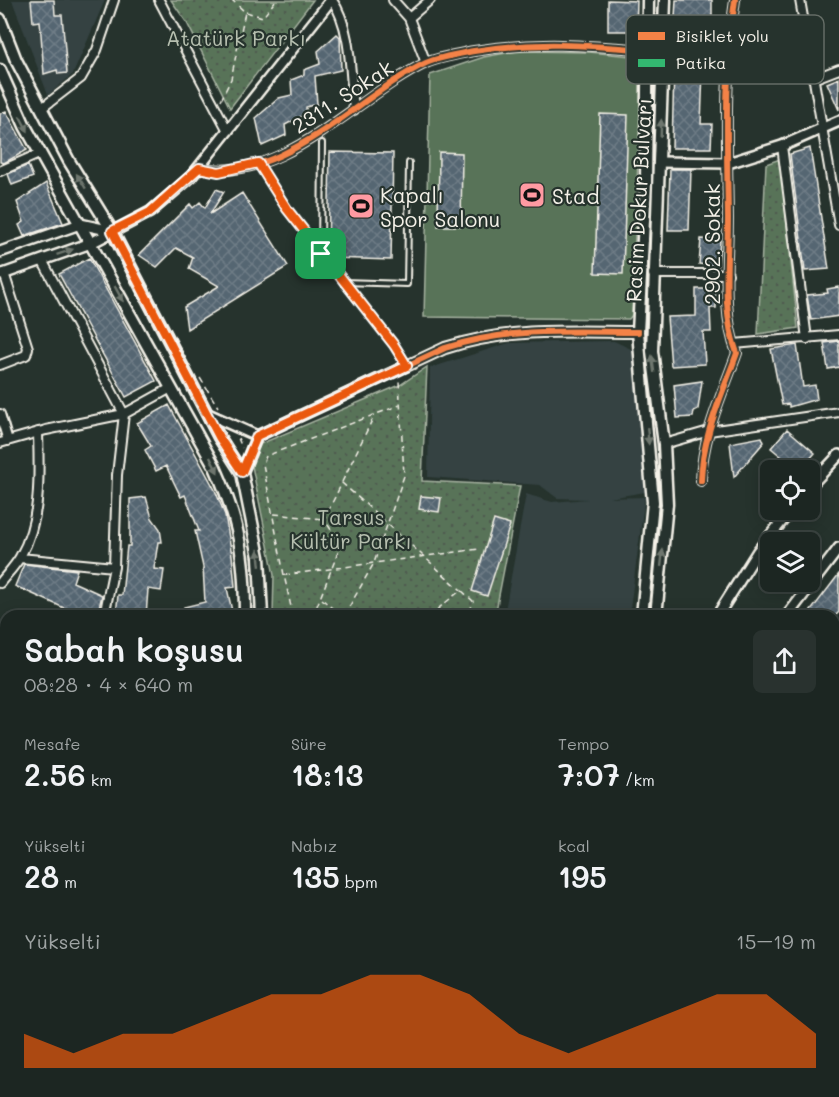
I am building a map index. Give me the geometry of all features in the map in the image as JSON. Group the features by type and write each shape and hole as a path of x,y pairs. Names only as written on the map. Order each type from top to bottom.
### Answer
{"main road":[{"path":"648,0 648,15"},
{"name":"Rasim Dokur Bulvarı","path":"665,0 665,15"},
{"path":"0,19 16,60 69,161 112,231 208,414 242,472 259,558 262,610"},
{"path":"0,70 2,85 215,467 230,501 241,538 245,576 245,610"},
{"path":"643,610 653,502 638,332 646,183 647,84"},
{"name":"Rasim Dokur Bulvarı","path":"657,610 667,504 664,444 652,351 653,274 662,84"}],"street":[{"path":"42,108 81,78 97,50 114,0"},
{"path":"159,0 228,131"},
{"path":"0,365 26,355 28,348 2,274 91,243 150,212 199,168 332,0 341,13 346,34 354,110"},
{"path":"393,0 409,18 426,63"},
{"path":"409,18 430,0"},
{"name":"2902. Sokak","path":"733,15 735,0"},
{"path":"801,0 803,15"},
{"name":"2311. Sokak","path":"199,168 219,172 258,163 319,135 426,63 459,54 515,44 566,43 626,48"},
{"path":"824,75 839,69"},
{"name":"2902. Sokak","path":"701,481 701,458 737,353 729,330 728,84"},
{"path":"814,84 821,128 836,177 839,225"},
{"path":"660,162 728,163 782,146 839,121"},
{"path":"782,146 807,339"},
{"path":"0,171 41,153"},
{"path":"0,252 80,224 112,231"},
{"path":"42,260 124,414 117,475 114,567 105,610"},
{"path":"653,274 728,274"},
{"path":"242,472 257,436 445,348 499,333 638,332"},
{"path":"734,344 839,335"},
{"path":"0,414 4,442 38,432 124,414 171,388"},
{"path":"664,444 709,431 839,412"},
{"path":"208,414 257,436"},
{"path":"0,583 20,558 39,494 38,432"},
{"path":"820,475 839,455"},
{"path":"721,610 758,551 783,520"},
{"path":"792,610 839,548"},
{"path":"20,558 114,567"}],"lane":[{"path":"321,254 322,142"},
{"path":"258,163 287,209 342,282 394,345 407,366"},
{"path":"342,282 407,284 409,164"}],"path":[{"path":"232,0 245,12 263,17 276,0"},
{"path":"216,108 231,79 245,12"},
{"path":"347,610 374,563 404,476 397,371"},
{"path":"292,610 263,464 266,456 400,405"},
{"path":"324,519 375,414"},
{"path":"342,483 473,601 471,610"},
{"path":"272,514 324,519"},
{"path":"315,610 341,545 324,519"},
{"path":"284,574 479,549"},
{"path":"436,610 461,590"},
{"path":"320,597 334,610"}],"shaded area":[{"path":"12,0 105,0 73,74 48,95"},
{"path":"614,341 633,350 645,492 609,498 645,497 630,610 505,610 526,494 552,502 588,499 557,498 540,485 428,477 430,368 509,343"}],"green space":[{"name":"Atatürk Parkı","path":"171,0 313,0 230,108 187,23"},
{"name":"Stad","path":"517,51 589,52 626,55 626,84 641,84 632,315 629,319 424,317 430,75 484,57"},
{"path":"780,159 798,328 758,334 766,164"},
{"name":"Tarsus Kültür Parkı","path":"427,367 422,481 520,486 496,610 273,610 274,575 251,461 260,444 400,385"}],"building":[{"path":"31,0 54,0 55,15 62,15 67,73 58,74 57,70 44,74 40,21 33,22"},
{"path":"608,0 637,1 637,15 626,15 626,31 608,31"},
{"path":"676,0 712,0 712,15 675,15"},
{"path":"337,34 340,37 341,70 315,76 317,104 306,107 306,114 285,125 286,135 262,146 256,118 279,98 292,95 291,80 304,75 304,70 320,64 318,51"},
{"path":"839,78 839,110 827,83"},
{"path":"674,84 702,84 701,124 712,124 711,148 672,148"},
{"path":"6,111 27,150 4,163 0,162 0,114"},
{"path":"600,114 628,115 623,274 595,273"},
{"path":"810,148 829,269 805,271 790,154"},
{"name":"Kapalı Spor Salonu","path":"330,152 393,153 391,260 331,258 328,255"},
{"path":"439,152 462,153 461,226 438,226"},
{"path":"28,165 33,177 12,185 8,174"},
{"path":"670,169 691,169 689,230 668,230"},
{"path":"46,183 63,223 24,236 19,225 24,222 17,202"},
{"path":"216,189 224,192 210,214 242,193 288,266 187,329 184,307 219,286 189,269 193,257 176,248 157,267 139,255 190,204 193,208 200,202 205,208"},
{"path":"701,239 720,240 718,266 699,264"},
{"path":"89,258 156,381 126,397 59,274"},
{"path":"839,287 839,316 811,320 807,295 828,293 827,289"},
{"path":"696,289 716,289 716,308 710,308 711,332 703,332 705,364 671,366 667,317 696,316"},
{"path":"839,341 839,367 828,369 824,343"},
{"path":"797,345 803,387 815,385 817,399 789,407 789,404 782,405 771,349"},
{"path":"702,381 698,409 694,411 693,417 677,418 674,385"},
{"path":"169,405 215,490 225,515 232,555 235,587 227,588 232,610 185,610 184,607 205,602 203,567 195,531 199,531 185,495 181,497 166,466 156,471 145,450 151,446 137,423"},
{"path":"787,429 815,453 809,460 786,460 771,448"},
{"path":"762,437 764,442 734,477 730,443"},
{"path":"421,496 441,498 439,512 419,509"},
{"path":"146,497 152,518 160,529 162,542 158,542 154,569 164,570 161,591 148,589 146,610 117,610 118,595 122,595 127,546 130,546 130,499"},
{"path":"494,520 510,525 487,596 472,591"},
{"path":"24,564 77,570 73,582 102,595 98,610 69,610 15,586"},
{"path":"839,574 839,610 812,610"}],"cycle path":[{"path":"733,15 735,0"},
{"path":"199,167 229,170 259,164 288,151 317,134 400,77 443,57 518,46 582,45 626,48"},
{"path":"701,481 709,432 737,353 729,321 726,287 728,84"},
{"path":"257,436 445,348 469,341 540,332 638,332"}],"place":[{"name":"Stad","path":"532,195"},
{"name":"Kapalı Spor Salonu","path":"361,206"}],"route":[{"path":"258,163 287,209 321,254 394,345 407,366 257,436 242,472 219,437 112,231 150,212 199,168 219,172 258,163"}]}
